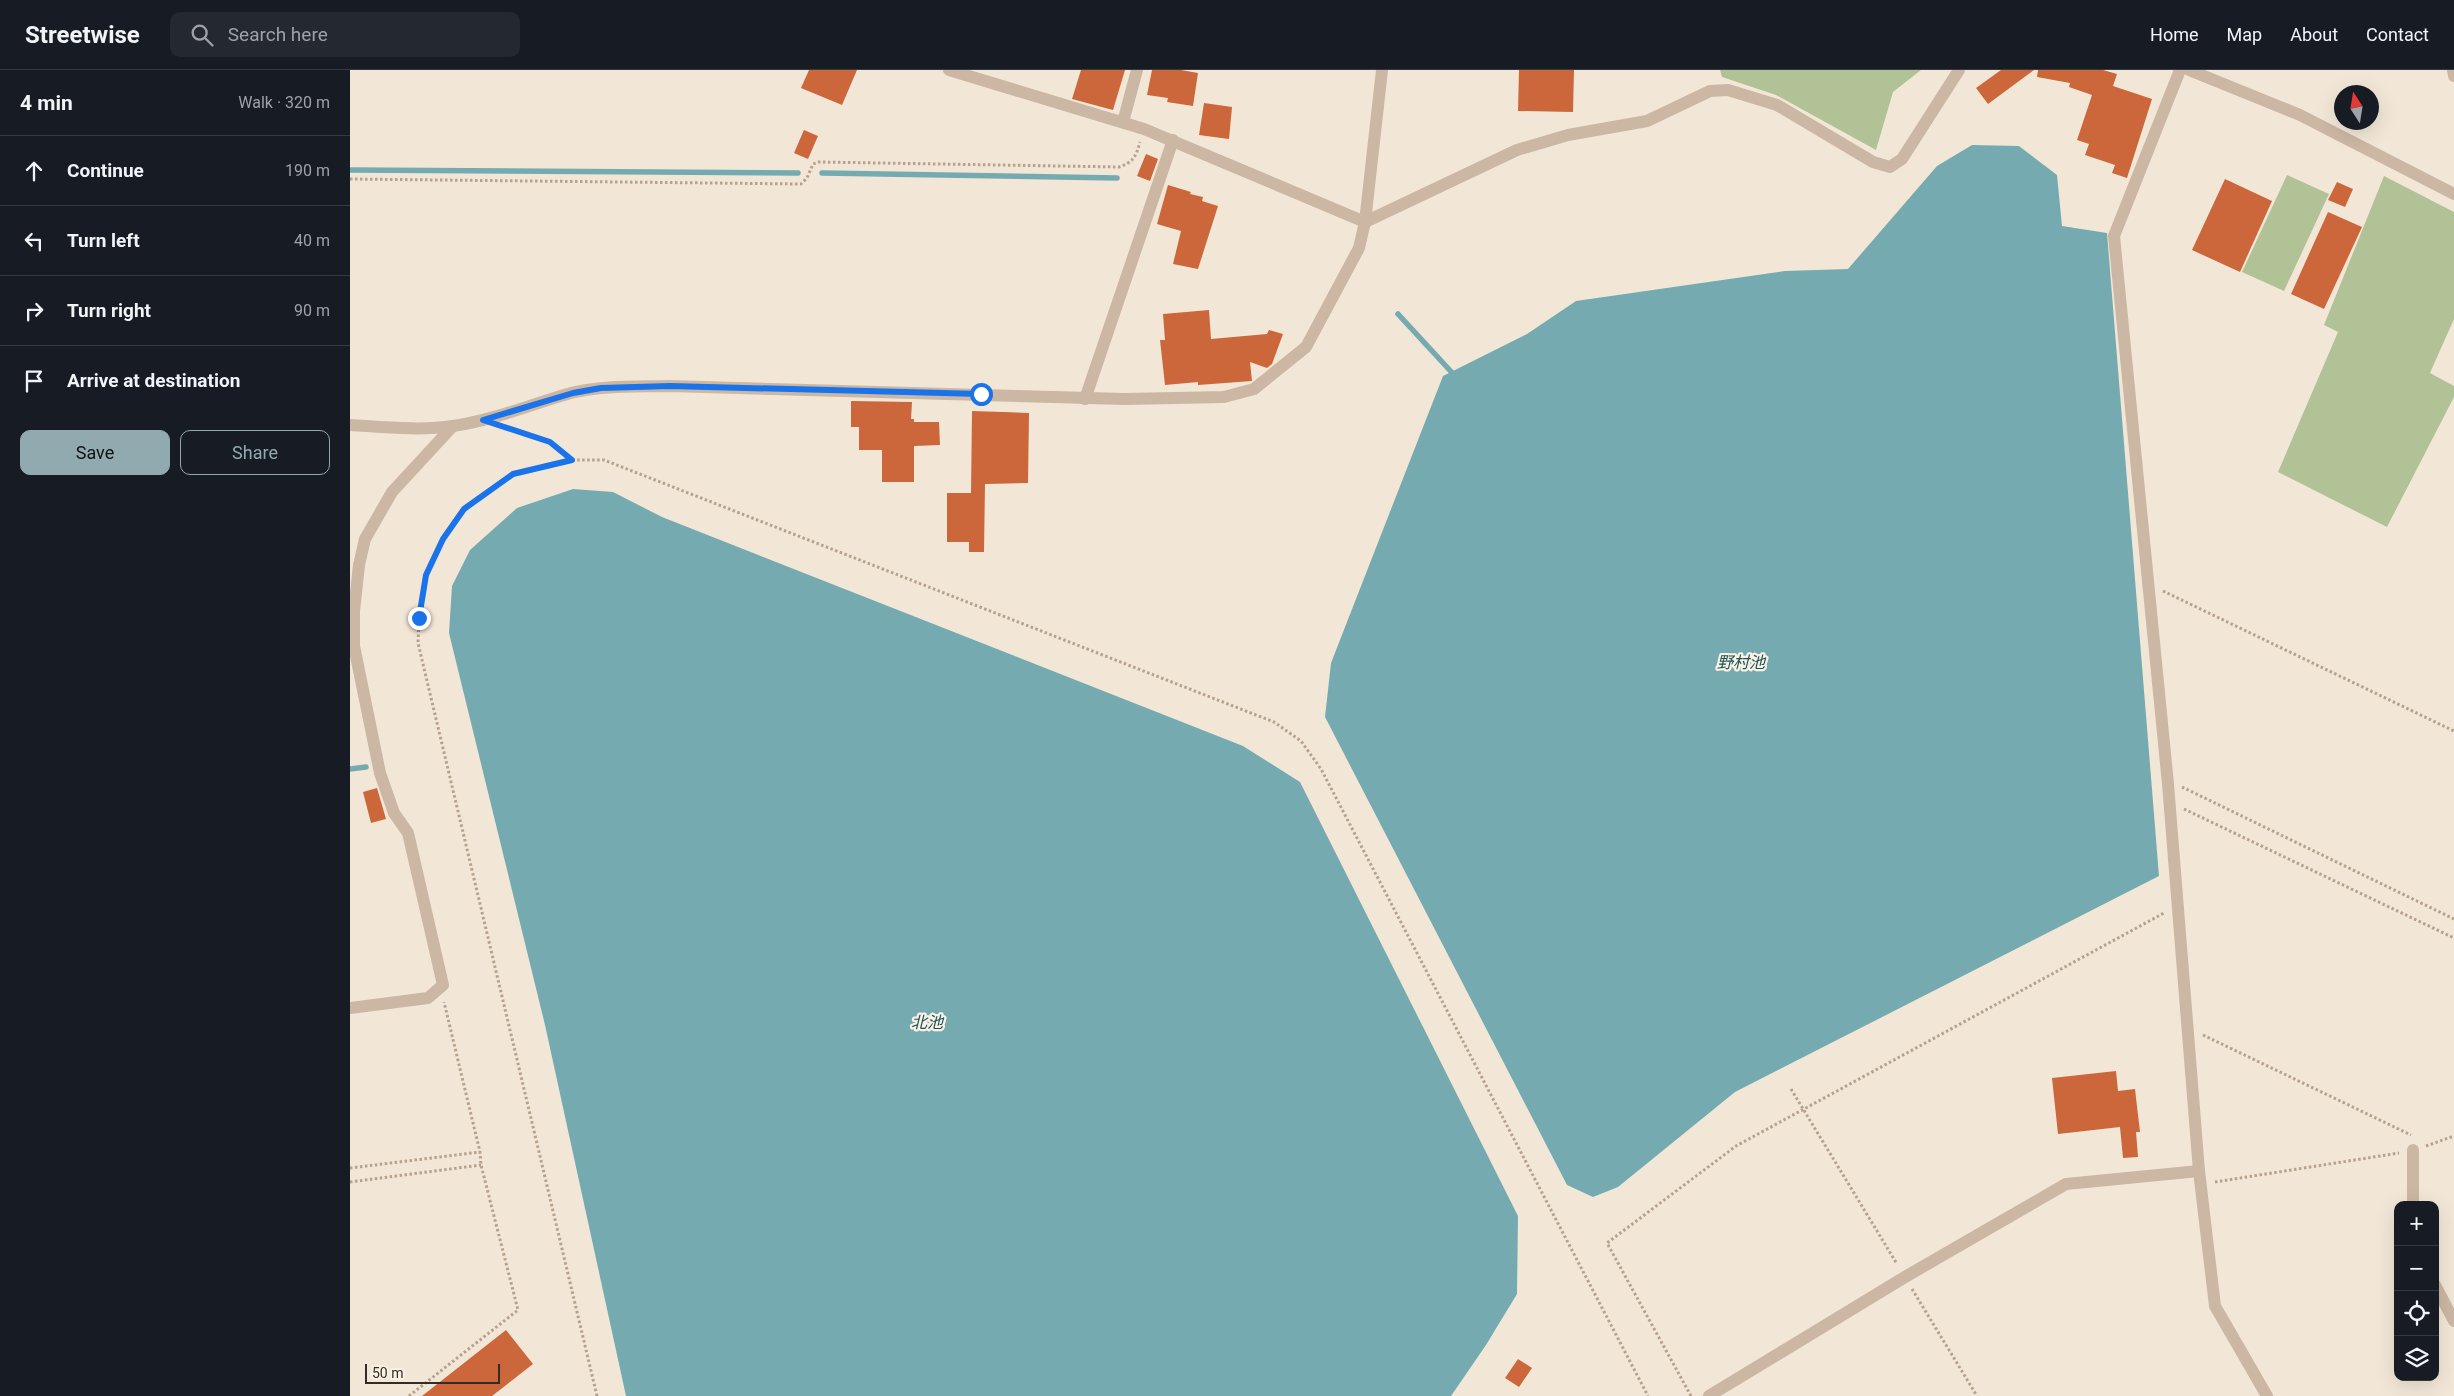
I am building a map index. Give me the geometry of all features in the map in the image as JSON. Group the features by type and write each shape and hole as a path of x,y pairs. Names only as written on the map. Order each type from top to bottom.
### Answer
{"street":[{"path":"949,70 1144,129 1365,222 1517,150 1568,135 1647,121 1710,91 1728,90 1777,105 1873,162 1890,167 1902,159 1959,70"},
{"path":"1123,122 1137,70"},
{"path":"350,426 391,428 452,427 483,420 573,393 601,388 651,386 930,392 1085,399 1224,397 1254,389 1306,347 1359,248 1365,222 1382,70"},
{"path":"2180,70 2114,236 2150,587 2170,806 2200,1184 2215,1306 2267,1396"},
{"path":"2189,70 2300,115 2454,194"},
{"path":"2453,70 2454,76"},
{"path":"1085,399 1173,140"},
{"path":"350,1008 428,998 443,985 408,833 394,813 378,763 354,646 354,611 359,565 365,539 392,492 452,427"},
{"path":"2413,1201 2414,1150"},
{"path":"1709,1396 1905,1277 2066,1184 2199,1171"},
{"path":"2438,1291 2454,1321"}],"path":[{"path":"350,179 801,184 807,178 813,164 819,162 1119,167 1130,164 1135,157 1144,129"},
{"path":"483,420 550,442 572,460"},
{"path":"597,1396 418,643 419,618 426,575 443,539 464,509 513,474 572,460 604,460 1274,722 1301,741 1321,769 1648,1396"},
{"path":"2150,587 2172,594 2454,731"},
{"path":"2168,784 2179,785 2454,919"},
{"path":"2170,806 2179,806 2454,938"},
{"path":"1691,1396 1607,1243 1736,1146 2167,911 2179,907"},
{"path":"409,1396 518,1310 481,1165 480,1152 446,1004 437,992"},
{"path":"2189,1028 2412,1136 2414,1150"},
{"path":"1792,1089 1802,1109 1977,1396"},
{"path":"2200,1184 2414,1150 2454,1136"},
{"path":"350,1168 480,1152"},
{"path":"350,1182 481,1165"}],"green space":[{"path":"1720,70 1921,70 1893,92 1876,150 1776,95 1722,77"},
{"path":"2287,175 2329,194 2284,291 2242,272"},
{"path":"2384,176 2454,212 2454,319 2430,373 2454,386 2454,397 2387,527 2278,472 2338,332 2324,325"}],"water":[{"name":"野村池","path":"1972,145 2019,146 2057,175 2062,226 2107,233 2159,876 1735,1092 1618,1187 1593,1197 1567,1185 1325,717 1331,663 1443,376 1527,334 1576,301 1785,271 1848,269 1937,166"},
{"name":"北池","path":"573,489 613,492 662,517 1243,746 1300,782 1518,1216 1517,1294 1486,1345 1451,1396 626,1396 545,1025 449,633 452,586 470,550 517,508"}],"building":[{"path":"809,70 857,70 842,105 801,88"},
{"path":"1081,70 1125,70 1113,110 1072,99"},
{"path":"1152,70 1181,70 1198,73 1193,106 1167,102 1168,98 1147,95"},
{"path":"1519,70 1574,70 1573,112 1518,111"},
{"path":"2001,70 2034,70 1988,104 1976,88"},
{"path":"2038,70 2103,70 2117,74 2113,86 2152,99 2127,178 2112,173 2115,165 2085,155 2089,144 2077,140 2092,95 2069,87 2070,83 2037,77"},
{"path":"1204,103 1232,107 1229,139 1199,135"},
{"path":"804,130 818,136 808,159 794,153"},
{"path":"1146,154 1158,159 1150,181 1137,176"},
{"path":"2225,179 2272,201 2240,272 2192,250"},
{"path":"2337,182 2353,189 2345,207 2328,200"},
{"path":"1168,185 1203,197 1202,201 1218,206 1198,269 1173,264 1181,231 1157,224"},
{"path":"2328,212 2362,227 2324,309 2291,294"},
{"path":"1209,310 1211,339 1267,334 1269,330 1283,334 1272,364 1267,368 1250,362 1252,381 1198,385 1198,382 1165,385 1160,340 1165,340 1163,314"},
{"path":"851,401 912,402 911,419 914,419 914,422 939,422 940,445 914,446 914,482 882,482 882,450 859,450 859,427 851,427"},
{"path":"972,411 1029,413 1028,483 985,484 984,552 969,552 969,542 947,542 947,493 971,493"},
{"path":"377,788 386,819 371,823 363,792"},
{"path":"2116,1071 2118,1091 2135,1089 2140,1132 2136,1132 2138,1157 2123,1158 2120,1127 2058,1134 2052,1078"},
{"path":"506,1330 533,1364 492,1396 422,1396"},
{"path":"1518,1359 1532,1368 1519,1387 1505,1378"}],"waterway":[{"path":"350,170 798,173"},
{"path":"822,173 1117,178"},
{"path":"1398,314 1456,377"},
{"path":"350,769 366,767"}],"route":[{"path":"419,618 426,575 443,539 464,509 513,474 572,460 550,442 504,425 483,420 573,393 601,388 670,386 981,394"}]}
